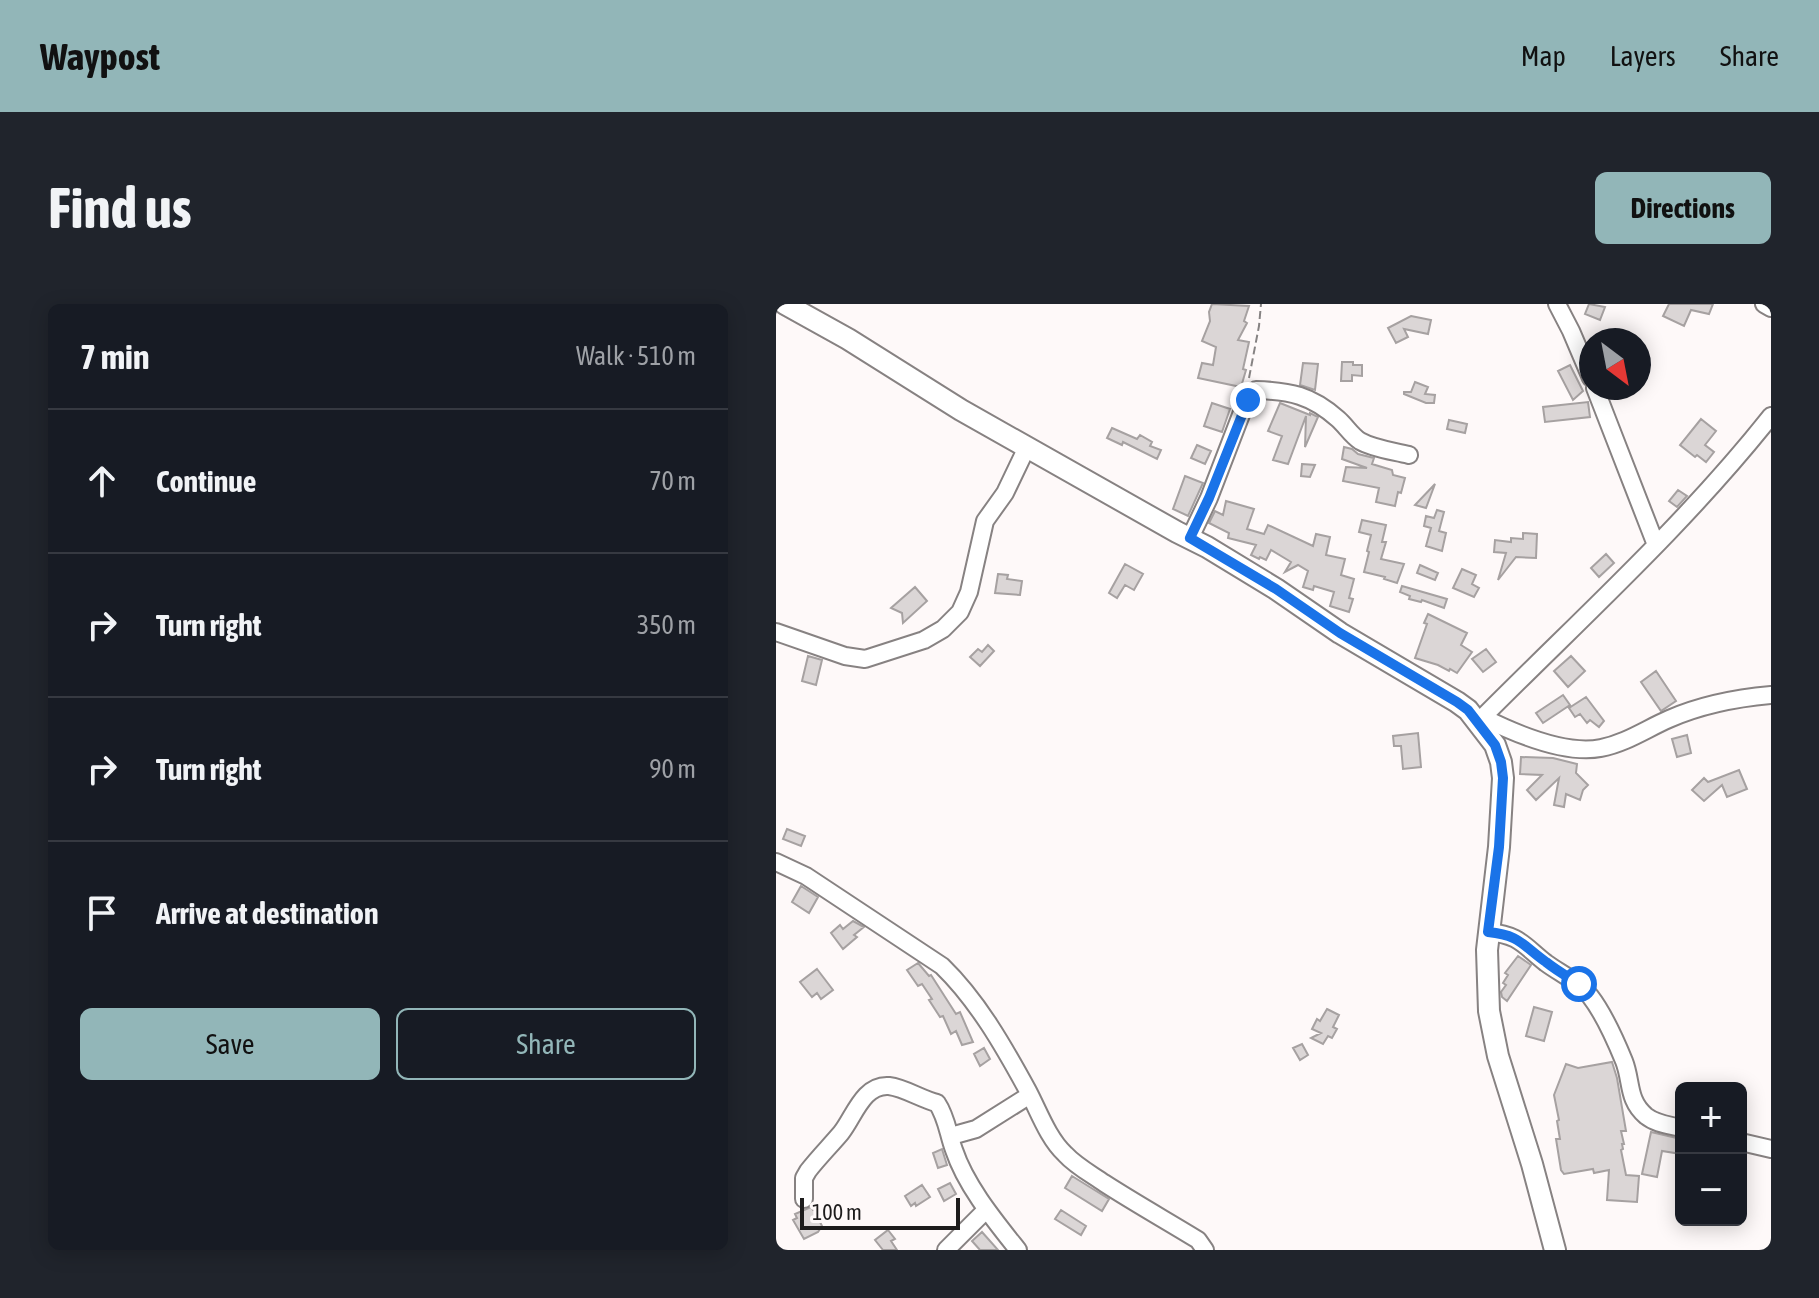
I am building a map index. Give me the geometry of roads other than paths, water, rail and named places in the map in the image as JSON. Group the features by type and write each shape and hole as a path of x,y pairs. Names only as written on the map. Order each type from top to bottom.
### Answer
{"main road":[{"path":"785,304 848,339 936,395 1276,589 1352,640 1457,702 1480,720 1495,745 1503,778 1499,847 1488,932 1487,990 1493,1035 1555,1250"}],"street":[{"path":"1557,304 1579,350"},
{"path":"1764,304 1771,308"},
{"path":"1190,538 1244,407 1256,390 1303,396 1330,413 1362,442 1409,455"},
{"path":"1600,400 1656,545"},
{"path":"1771,416 1656,545 1480,720 1556,745 1599,749 1624,742 1696,709 1771,695"},
{"path":"776,632 845,656 865,659 924,640 943,629 960,612 969,592 985,521 1005,493 1027,447"},
{"path":"776,862 806,876 942,966 974,1003 1013,1063 1065,1155 1082,1169 1198,1240 1205,1250"},
{"path":"1488,932 1517,939 1550,966 1579,984 1595,1004 1615,1041 1625,1063 1630,1092 1639,1108 1655,1121 1675,1126"},
{"path":"804,1199 804,1178 808,1171 845,1127 859,1103 878,1087 887,1086 937,1103 944,1114 959,1162 986,1210 1018,1250"},
{"path":"951,1136 976,1129 1030,1095"},
{"path":"1747,1143 1771,1149"},
{"path":"946,1250 986,1210"}]}
